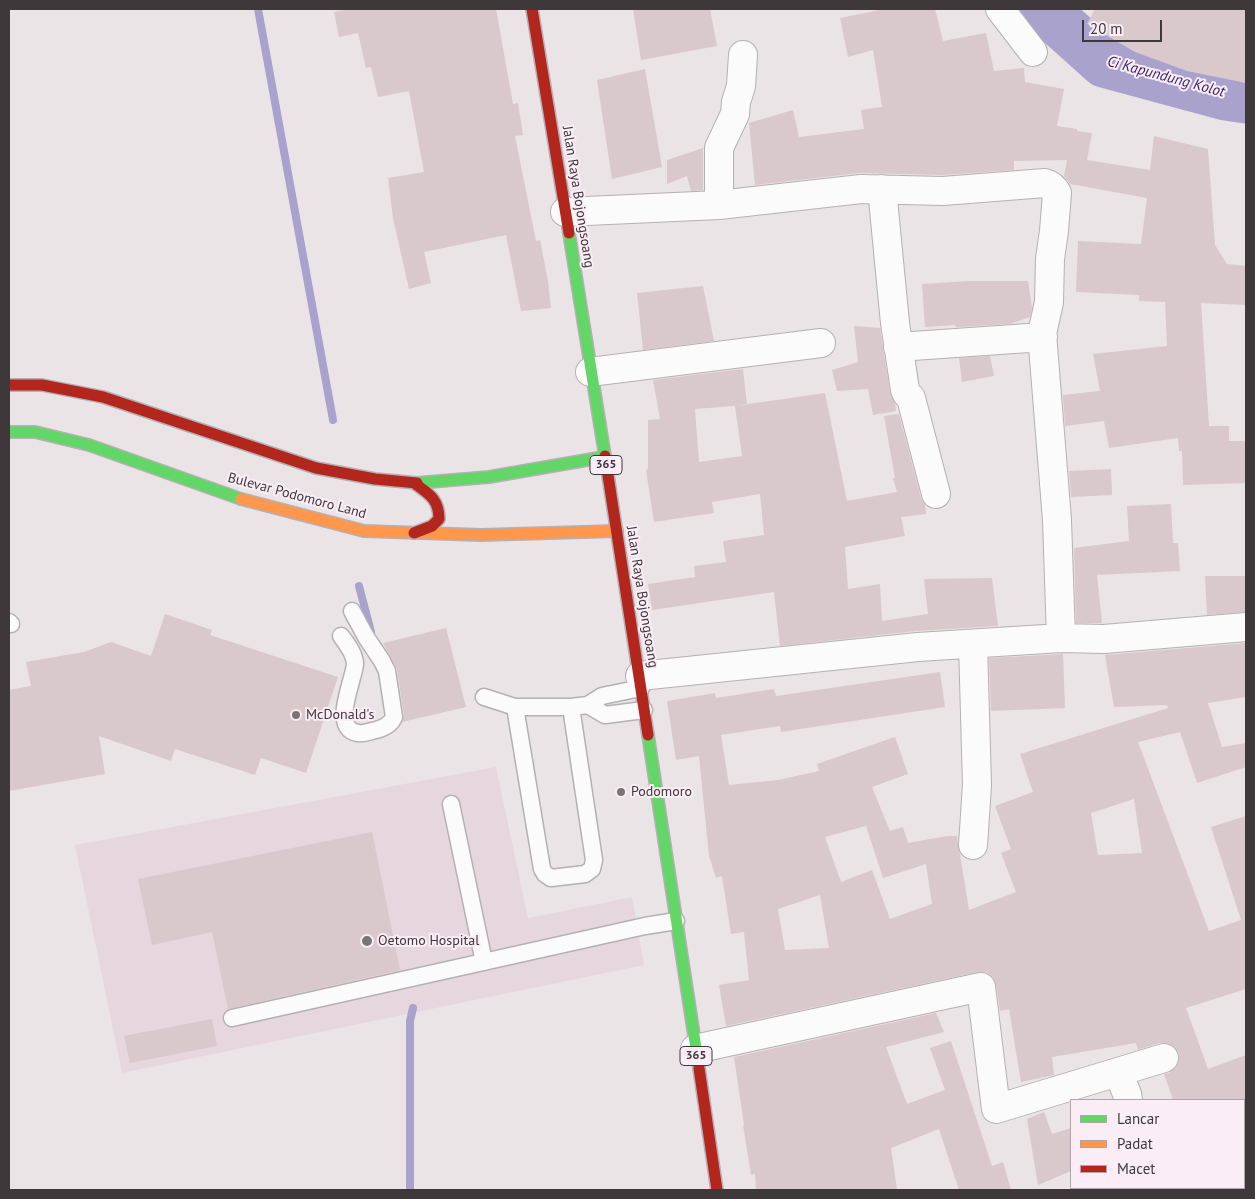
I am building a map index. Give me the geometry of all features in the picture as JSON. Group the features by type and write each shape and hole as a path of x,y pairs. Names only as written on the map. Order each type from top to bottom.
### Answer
{"street":[{"name":"Jalan Raya Bojongsoang","path":"532,9 617,531 717,1190"},
{"path":"1000,9 1033,52"},
{"path":"720,205 719,148 735,114 736,102 741,86 743,55"},
{"path":"565,212 720,205 861,189 943,191 1051,184 1057,192 1050,259 1049,302 1042,337 1057,520 1061,638"},
{"path":"882,189 895,323 905,390 911,398 936,494"},
{"path":"898,346 1042,337"},
{"path":"590,372 821,343"},
{"path":"9,385 42,385 103,397 316,468 375,479 414,483 494,477 604,457"},
{"name":"Bulevar Podomoro Land","path":"9,432 35,432 89,445 231,496 364,531 481,535 617,531"},
{"path":"414,483 431,495 439,510 439,519 432,526 414,533"},
{"path":"640,682 918,647 1061,638 1104,639 1246,627"},
{"path":"973,644 976,785 973,845"},
{"path":"696,1049 981,987 996,1109 1164,1058"},
{"path":"1118,1072 1128,1099"}],"lane":[{"path":"342,636 355,662 345,709 344,723 351,732 360,734 383,728 393,721 394,717 387,671 352,611"},
{"path":"484,697 515,707 571,707 588,705 602,696 640,682"},
{"path":"588,705 605,715 644,710"},
{"path":"515,707 542,868 545,874 551,878 585,874 592,869 594,860 571,707"},
{"path":"451,804 484,962"},
{"path":"232,1018 645,926 676,921"}],"shaded area":[{"name":"Oetomo Hospital","path":"496,767 528,918 632,897 644,965 122,1073 75,845"}],"building":[{"path":"349,9 496,9 513,104 518,103 523,135 515,136 536,241 540,240 551,308 521,311 506,235 424,252 431,283 409,289 393,218 388,178 424,172 409,91 378,97 371,67 366,68 358,33 339,37 334,12"},
{"path":"633,9 710,9 717,46 641,60"},
{"path":"884,9 935,9 943,41 986,33 994,71 1024,68 1025,82 1064,89 1057,126 1092,133 1087,160 1150,170 1154,136 1208,149 1215,245 1227,264 1246,266 1246,305 1201,303 1209,426 1229,426 1229,441 1246,441 1246,483 1183,485 1182,451 1179,451 1178,438 1109,448 1104,421 1065,426 1063,395 1100,391 1093,354 1167,346 1165,302 1139,301 1139,295 1076,292 1078,241 1141,244 1147,198 1070,184 1064,176 1067,160 1014,161 1014,170 943,175 859,173 755,185 749,123 793,110 799,137 864,129 861,110 882,107 873,50 848,57 840,18"},
{"path":"1095,9 1246,9 1246,83 1187,71 1135,52 1087,24"},
{"path":"645,69 662,167 612,179 597,80"},
{"path":"703,148 703,190 691,191 687,176 667,184 667,160"},
{"path":"968,281 1028,281 1032,308 1030,317 1010,324 925,327 922,284"},
{"path":"703,286 714,341 643,350 637,293"},
{"path":"854,326 880,328 890,392 896,411 873,415 868,389 837,391 832,370 858,362"},
{"path":"990,356 994,376 962,382 959,358"},
{"path":"743,369 747,404 825,393 847,501 897,492 893,478 895,478 884,416 899,414 926,514 901,517 905,536 845,547 848,589 880,584 882,621 928,614 924,579 992,578 998,626 916,631 780,646 774,592 652,610 648,584 695,577 694,566 726,562 723,541 764,535 760,494 712,502 714,513 654,522 646,470 648,469 648,420 660,419 653,380","holes":["735,406 742,456 699,462 695,409"]},
{"path":"1111,469 1112,495 1071,497 1069,471"},
{"path":"1171,504 1173,543 1178,543 1180,571 1097,575 1102,623 1076,623 1074,548 1129,541 1127,506"},
{"path":"1205,576 1246,576 1246,612 1207,615"},
{"path":"165,614 212,630 210,635 338,677 306,773 261,758 255,775 175,749 171,761 99,736 105,774 9,791 9,690 31,686 26,662 84,652 111,642 151,656"},
{"path":"446,628 466,707 402,722 404,716 397,669 383,643"},
{"path":"1246,643 1246,697 1208,703 1222,747 1246,743 1246,767 1197,783 1180,732 1138,742 1209,931 1241,920 1211,827 1246,816 1246,989 1186,1008 1208,1069 1246,1055 1246,1100 1173,1099 1164,1074 1176,1068 1179,1062 1179,1054 1175,1047 1167,1043 1159,1043 1138,1050 1136,1043 1052,1057 1054,1075 1021,1082 1009,1009 1000,1011 996,985 993,977 986,972 978,972 726,1026 719,985 749,980 744,932 731,934 722,876 716,878 709,856 699,756 676,760 667,701 715,693 716,698 774,689 776,696 940,672 945,707 781,732 780,726 721,735 729,785 778,780 819,771 817,764 895,737 908,774 872,787 890,831 903,827 908,843 957,836 969,910 1016,892 1001,853 1011,849 995,806 1033,792 1020,754 1168,708 1167,705 1114,707 1105,655","holes":["1134,799 1142,853 1098,855 1091,813","866,826 883,878 926,864 932,904 890,919 872,870 841,882 825,837","820,895 829,948 785,950 778,909"]},
{"path":"1063,654 1065,708 991,711 989,658"},
{"path":"372,832 400,970 228,1009 212,932 152,945 138,879"},
{"path":"936,1013 944,1032 886,1047 907,1104 945,1090 930,1048 951,1041 992,1166 1003,1162 1011,1190 959,1190 939,1129 891,1148 897,1190 756,1190 755,1174 751,1175 734,1057"},
{"path":"212,1019 217,1046 130,1063 124,1036"},
{"path":"1044,1112 1052,1134 1070,1128 1070,1171 1038,1185 1027,1119"}],"waterway":[{"path":"258,9 333,420"},
{"name":"Ci Kapundung Kolot","path":"1044,9 1104,63 1226,96 1246,99"},
{"path":"359,586 371,632"},
{"path":"410,1190 410,1021 413,1008"}],"traffic: fast":[{"path":"569,233 605,456"},
{"path":"9,432 35,432 89,445 241,499"},
{"path":"417,483 489,477 604,457"},
{"path":"648,735 699,1068"}],"traffic: slow":[{"path":"241,499 364,531 481,535 617,531"}],"traffic: jam":[{"path":"532,9 569,233"},
{"path":"9,385 42,385 103,397 316,468 375,479 417,483"},
{"path":"605,456 648,735"},
{"path":"414,483 429,494 439,512 439,519 432,526 414,533"},
{"path":"699,1068 717,1190"}],"place":[{"name":"McDonald's","path":"296,715"},
{"name":"Podomoro","path":"621,792"},
{"name":"Oetomo Hospital","path":"367,941"}]}
